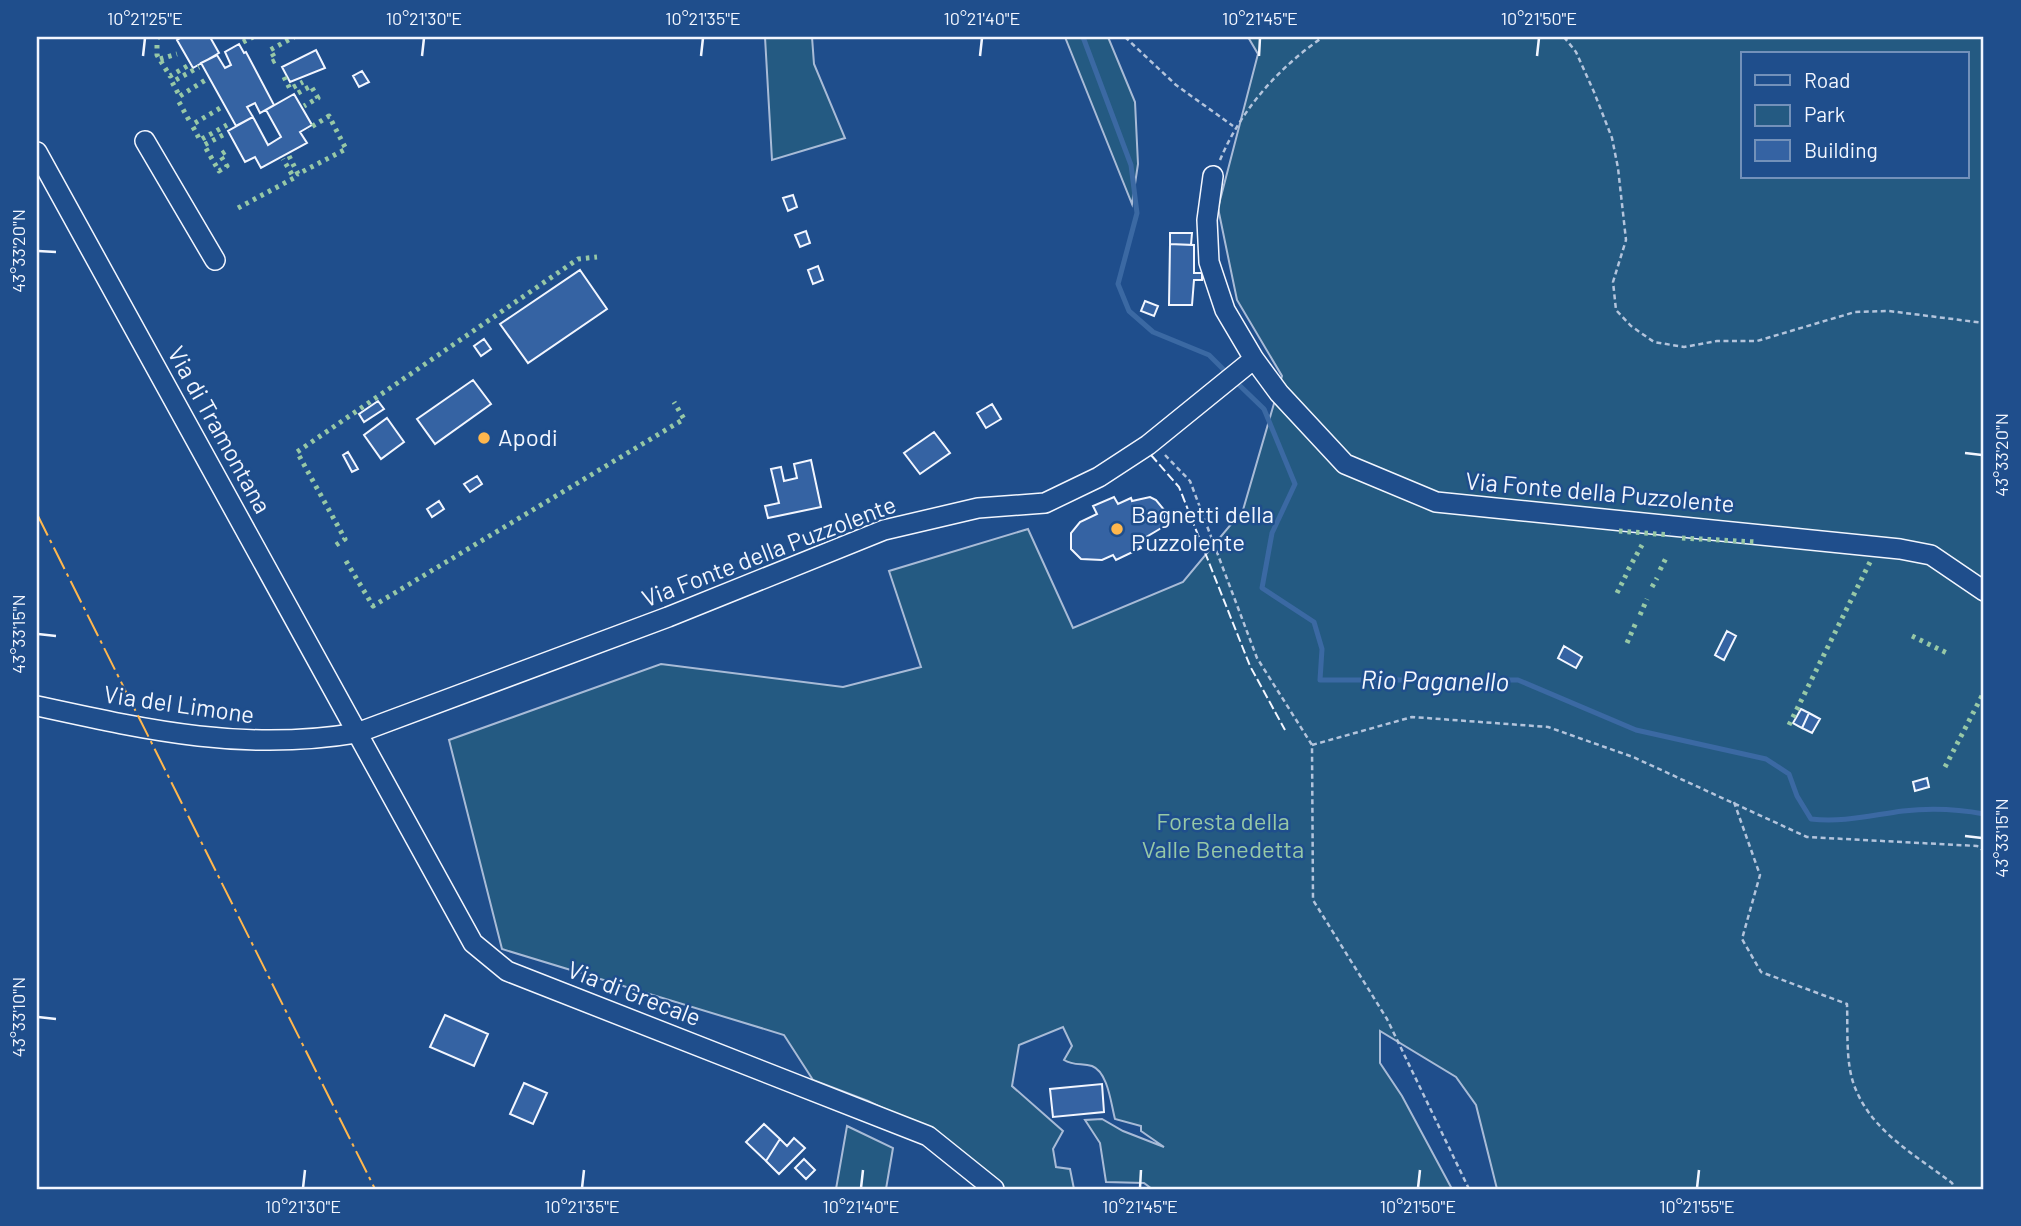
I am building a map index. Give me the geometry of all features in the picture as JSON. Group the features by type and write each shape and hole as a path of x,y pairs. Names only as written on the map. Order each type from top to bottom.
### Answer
{"street":[{"path":"145,141 215,260"},
{"name":"Via di Tramontana","path":"37,152 357,733"},
{"name":"Via Fonte della Puzzolente","path":"1213,176 1207,220 1209,262 1225,310 1254,359 1299,417 1345,464 1436,502 1900,549 1931,555 1984,591"},
{"name":"Via Fonte della Puzzolente","path":"357,733 668,617 884,530 978,508 1045,503 1099,477 1152,442 1254,359"},
{"name":"Via del Limone","path":"37,706 215,740 271,743 357,733"},
{"name":"Via di Grecale","path":"357,733 473,943 507,971 928,1136 994,1189"}],"path":[{"path":"1125,37 1176,85 1234,127"},
{"path":"1213,176 1234,127 1287,65 1323,37"},
{"path":"1564,37 1576,52 1594,92 1612,138 1618,168 1626,240 1613,282 1616,310 1654,342 1684,347 1717,341 1757,341 1855,312 1889,312 1984,323"},
{"path":"1152,442 1190,481 1256,658 1312,745 1313,900 1387,1019 1469,1189"},
{"path":"1312,745 1412,717 1548,727 1633,757 1807,837 1977,846 1984,851"},
{"path":"1734,802 1760,876 1742,939 1760,972 1847,1004 1848,1044 1855,1089 1877,1126 1952,1183 1955,1189"}],"green space":[{"path":"765,37 812,37 814,64 845,138 772,160"},
{"path":"1065,37 1108,37 1135,102 1138,164 1132,204"},
{"name":"Foresta della Valle Benedetta","path":"1248,37 1984,37 1984,1189 1497,1189 1476,1105 1456,1077 1380,1031 1380,1063 1402,1096 1452,1189 1152,1189 1144,1183 1106,1182 1100,1143 1085,1120 1102,1119 1123,1131 1164,1147 1141,1131 1141,1126 1115,1119 1108,1089 1097,1069 1064,1060 1072,1046 1063,1027 1019,1045 1012,1086 1063,1131 1053,1149 1056,1167 1070,1169 1074,1189 1005,1189 935,1133 868,1101 813,1080 784,1035 502,949 449,740 661,664 843,687 921,667 889,571 1028,529 1073,628 1183,582 1243,510 1282,376 1237,300 1218,208 1258,54"},
{"path":"847,1126 893,1148 886,1189 836,1189"}],"building":[{"path":"182,37 210,37 219,53 193,68 177,40"},
{"path":"239,44 274,105 260,113 255,103 247,107 253,117 236,126 201,63 217,55 225,68 231,65 225,52"},
{"path":"316,50 325,68 290,82 282,67"},
{"path":"362,71 369,82 359,87 353,76"},
{"path":"294,94 312,125 300,132 307,143 261,168 255,157 245,162 228,131 253,117 268,145 281,137 266,110"},
{"path":"793,195 797,207 788,211 783,198"},
{"path":"806,231 810,243 800,247 795,235"},
{"path":"1170,233 1192,233 1191,245 1170,244"},
{"path":"1170,244 1194,245 1194,273 1202,273 1202,280 1194,280 1192,305 1169,305"},
{"path":"818,266 823,280 813,284 808,270"},
{"path":"580,270 607,309 528,363 500,324"},
{"path":"1145,301 1158,306 1154,316 1141,311"},
{"path":"484,339 491,349 481,356 474,346"},
{"path":"473,380 491,404 435,444 417,419"},
{"path":"378,401 384,409 364,422 359,414"},
{"path":"992,404 1001,419 986,428 977,413"},
{"path":"387,418 404,442 381,459 364,435"},
{"path":"934,432 950,453 920,474 904,453"},
{"path":"348,452 358,469 352,472 343,455"},
{"path":"811,460 821,507 768,518 765,506 779,503 771,469 781,467 784,481 797,478 794,464"},
{"path":"477,476 482,484 470,492 464,484"},
{"name":"Bagnetti della Puzzolente","path":"1114,497 1118,504 1131,498 1132,501 1150,497 1156,500 1165,511 1163,527 1138,542 1141,548 1116,560 1113,555 1102,560 1081,559 1071,549 1071,533 1080,522 1097,514 1093,506"},
{"path":"439,501 444,509 432,517 427,509"},
{"path":"1727,631 1736,636 1724,660 1715,655"},
{"path":"1564,646 1582,657 1576,668 1558,658"},
{"path":"1801,709 1809,713 1802,728 1793,723"},
{"path":"1809,713 1820,719 1812,733 1802,728"},
{"path":"1927,778 1929,787 1915,791 1913,782"},
{"path":"445,1015 488,1034 474,1066 430,1047"},
{"path":"524,1083 547,1093 533,1124 510,1114"},
{"path":"1102,1084 1104,1112 1053,1117 1050,1089"},
{"path":"764,1124 780,1139 766,1161 746,1142"},
{"path":"794,1138 805,1148 779,1174 766,1161 780,1139 787,1146"},
{"path":"804,1159 815,1170 806,1179 795,1168"}],"waterway":[{"path":"1083,37 1131,165 1137,213 1118,284 1129,311 1153,332 1209,355 1228,374"},
{"name":"Rio Paganello","path":"1235,381 1264,409 1295,484 1272,533 1262,588 1314,622 1322,649 1320,680 1518,680 1636,730 1766,759 1789,774 1797,796 1811,819 1846,819 1924,810 1984,814"}],"hedge":[{"path":"243,42 253,37"},
{"path":"272,62 276,60 270,50 294,37"},
{"path":"157,45 157,55 170,76 189,65"},
{"path":"160,59 177,54"},
{"path":"178,93 172,82 199,67"},
{"path":"284,77 290,89 303,82"},
{"path":"180,96 207,79"},
{"path":"298,93 311,86 318,98 304,106"},
{"path":"179,102 190,122"},
{"path":"195,123 222,107"},
{"path":"289,156 298,174 346,149 329,116 308,129"},
{"path":"193,127 200,140 227,125"},
{"path":"223,135 204,145 219,171 227,166 220,155 229,149"},
{"path":"238,208 294,178 283,159"},
{"path":"336,545 345,539 297,452 578,259 597,257"},
{"path":"346,561 373,606 684,419 674,402"},
{"path":"1619,531 1670,535"},
{"path":"1682,538 1756,542"},
{"path":"1628,570 1642,545"},
{"path":"1660,570 1667,556"},
{"path":"1789,725 1870,562"},
{"path":"1617,593 1626,575"},
{"path":"1652,587 1657,578"},
{"path":"1640,615 1647,599"},
{"path":"1627,643 1637,620"},
{"path":"1912,636 1947,653"},
{"path":"1945,767 1984,692"}],"fence":[{"path":"1151,455 1179,487 1250,666 1285,730"}],"power":[{"path":"37,514 375,1189"}],"place":[{"name":"Apodi","path":"484,438"},
{"name":"Bagnetti della Puzzolente","path":"1117,529"}]}
